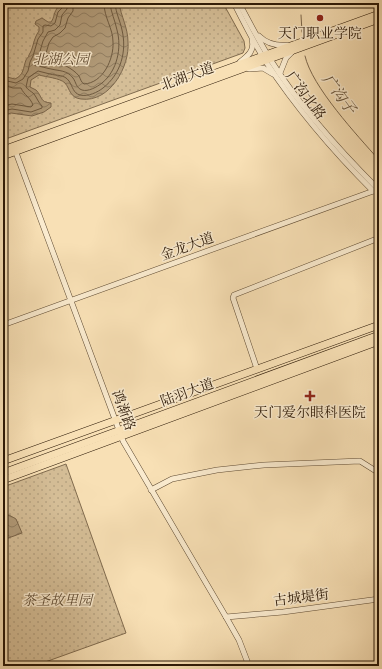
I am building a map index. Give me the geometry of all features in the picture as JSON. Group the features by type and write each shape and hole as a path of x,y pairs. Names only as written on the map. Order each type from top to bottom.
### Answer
{"main road":[{"name":"北湖大道","path":"292,48 379,14"},
{"name":"北湖大道","path":"3,150 15,148 266,57 379,19"},
{"name":"北湖大道","path":"3,156 15,148"},
{"path":"3,480 106,442 118,429 257,369 379,325"},
{"name":"陆羽大道","path":"3,472 379,332"},
{"name":"陆羽大道","path":"3,468 118,429 379,335"},
{"path":"3,461 94,429 118,429 379,341"}],"street":[{"name":"广沟北路","path":"234,3 266,57 311,122 344,161 376,190"},
{"name":"广沟北路","path":"239,3 253,34"},
{"path":"253,34 267,42 292,48 278,75 263,68 238,67 251,51 253,34"},
{"name":"鸿渐路","path":"15,148 118,429 151,490 226,617 240,644 249,666"},
{"name":"金龙大道","path":"3,325 376,190"},
{"path":"257,369 233,298 234,295 379,238"},
{"path":"151,490 172,479 217,470 264,465 360,461 379,473"},
{"name":"古城堤街","path":"226,617 283,612 378,599"}],"green space":[{"name":"北湖公园","path":"3,3 223,3 244,41 245,48 243,53 3,140"},
{"name":"茶圣故里园","path":"66,464 126,633 34,666 3,666 3,487"}],"water":[{"path":"57,3 119,3 127,32 128,42 126,62 122,72 109,89 101,95 91,99 77,98 72,95 67,85 63,81 39,75 31,80 30,87 36,90 45,102 51,103 51,107 44,112 32,116 11,113 3,116 3,76 15,79 23,71 26,60 31,52 39,31 39,27 35,24 36,21 42,18 48,22 51,22 59,6"},
{"path":"9,515 16,519 22,533 3,540 3,516"}],"waterway":[{"name":"广沟子","path":"301,15 302,32"},
{"name":"广沟子","path":"305,56 316,82 336,110 379,160"}],"place":[{"name":"天门职业学院","path":"320,18"},
{"name":"天门爱尔眼科医院","path":"310,396"}]}
